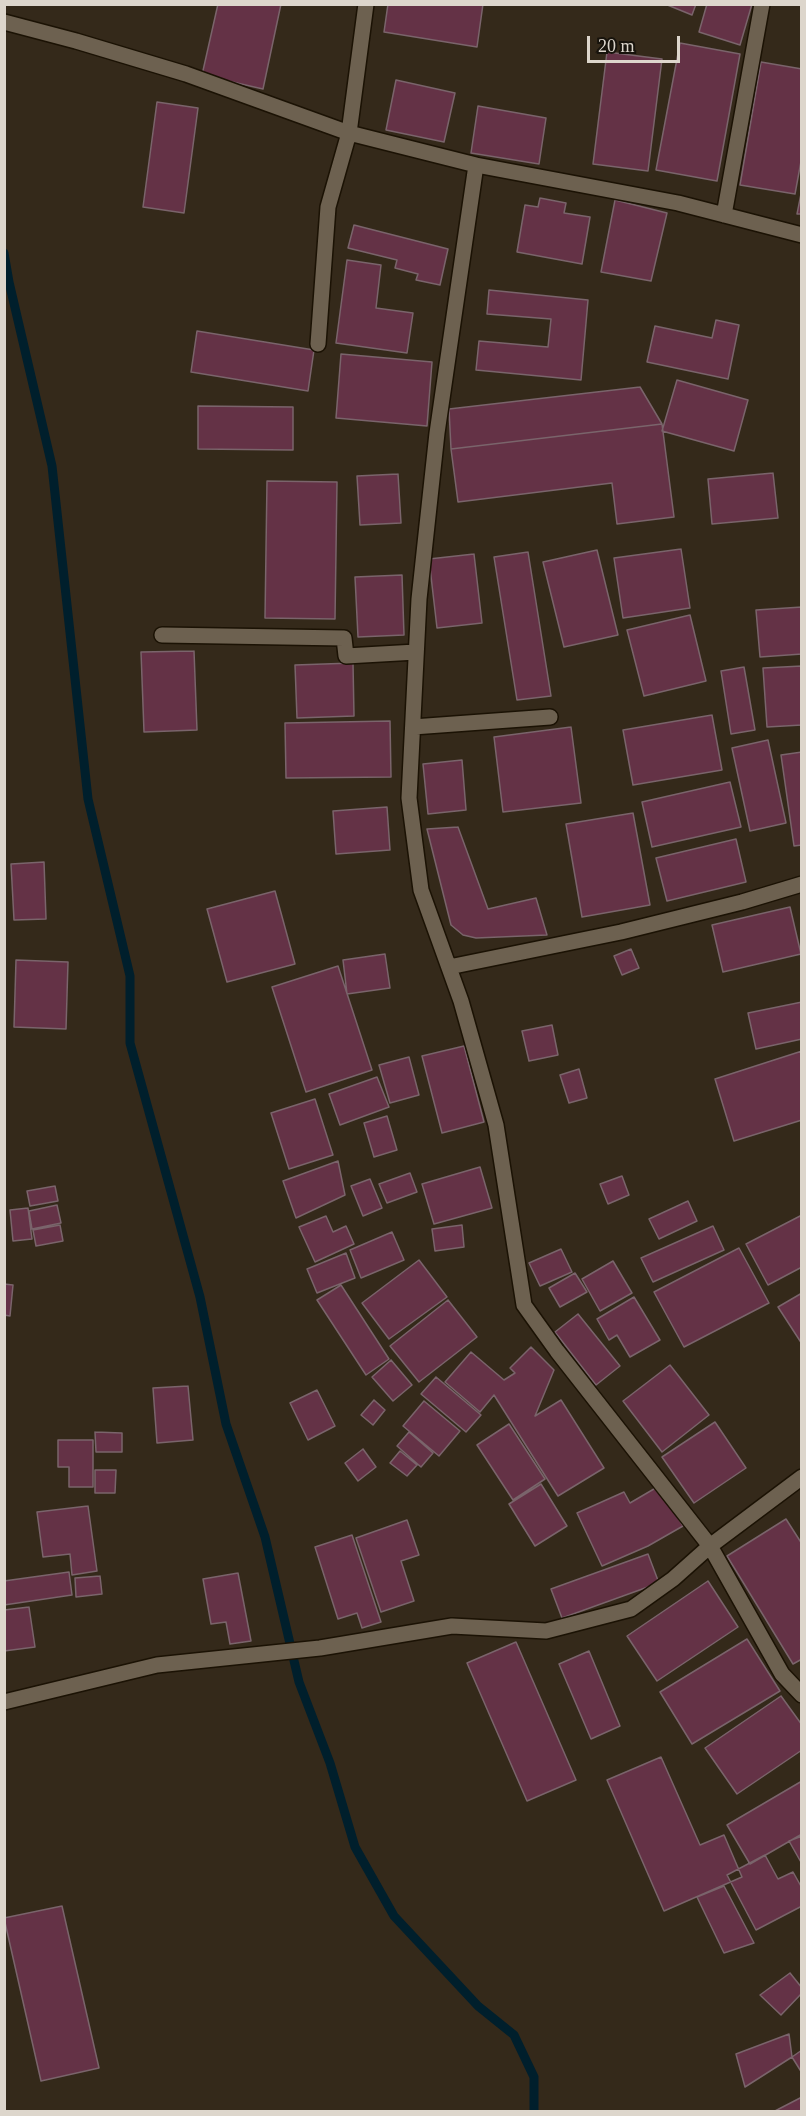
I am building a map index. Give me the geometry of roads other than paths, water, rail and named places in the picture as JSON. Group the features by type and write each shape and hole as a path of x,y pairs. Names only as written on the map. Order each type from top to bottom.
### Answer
{"street":[{"path":"318,344 328,207 349,133 366,4"},
{"path":"724,215 762,4"},
{"path":"4,22 76,40 186,74 349,133 476,165 678,203 801,235"},
{"path":"476,165 438,433 419,599 409,798 421,890 461,1001 496,1125 524,1305 557,1351 710,1546 782,1674 801,1695"},
{"path":"162,635 344,638 346,656 416,652"},
{"path":"413,727 550,717"},
{"path":"449,967 621,932 742,902 801,884"},
{"path":"4,1702 158,1665 320,1648 452,1626 546,1630 631,1609 673,1579 710,1546 801,1477"}],"waterway":[{"path":"4,253 52,466 88,799 130,976 130,1043 200,1297 226,1424 265,1537 299,1682 330,1763 355,1847 394,1916 478,2006 514,2035 534,2077 534,2112"}]}
